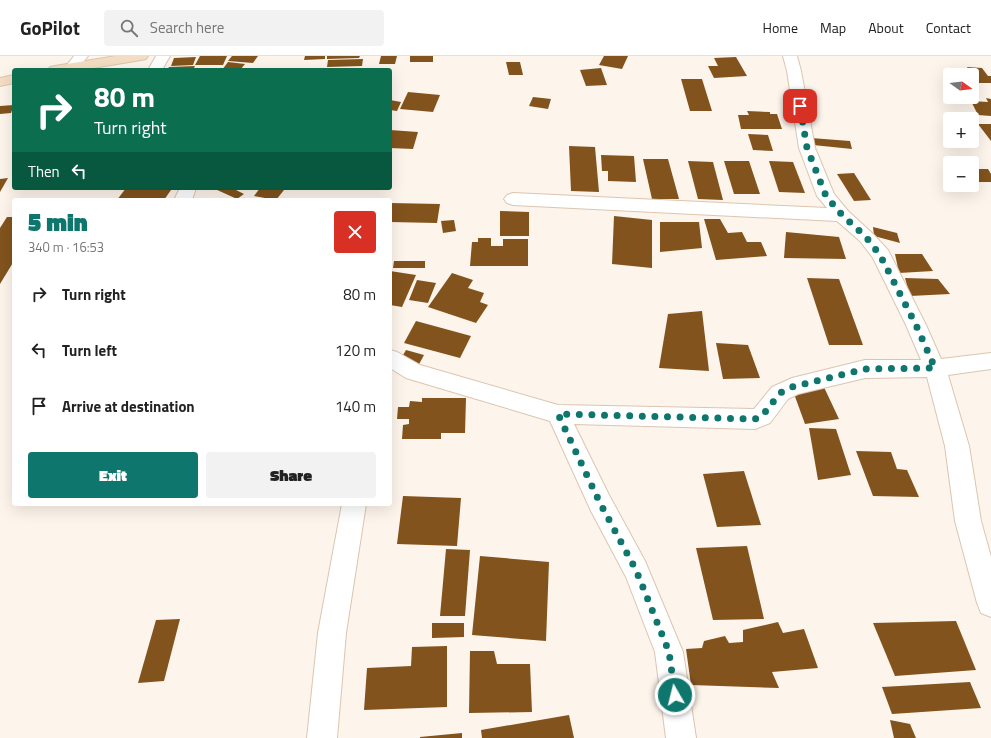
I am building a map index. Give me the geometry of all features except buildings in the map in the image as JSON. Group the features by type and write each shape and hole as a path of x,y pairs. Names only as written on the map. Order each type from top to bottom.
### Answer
{"main road":[{"path":"60,68 77,61 141,56"},
{"path":"0,82 12,79"}],"street":[{"path":"156,68 163,56"},
{"path":"790,56 794,71 807,148 826,196 842,215 866,237 880,255 916,325 935,368 956,446 968,521 991,603"},
{"path":"513,199 842,215"},
{"path":"392,359 414,372 558,414 755,419 762,416 780,393 792,387 865,369 935,368 991,361"},
{"path":"558,414 600,503 636,570 669,652 681,738"},
{"path":"322,738 332,633 354,506"}],"route":[{"path":"675,695 669,652 636,570 600,503 558,414 755,419 762,416 780,393 792,387 865,369 935,368 916,325 874,245 842,215 826,196 807,148 800,106"}]}
